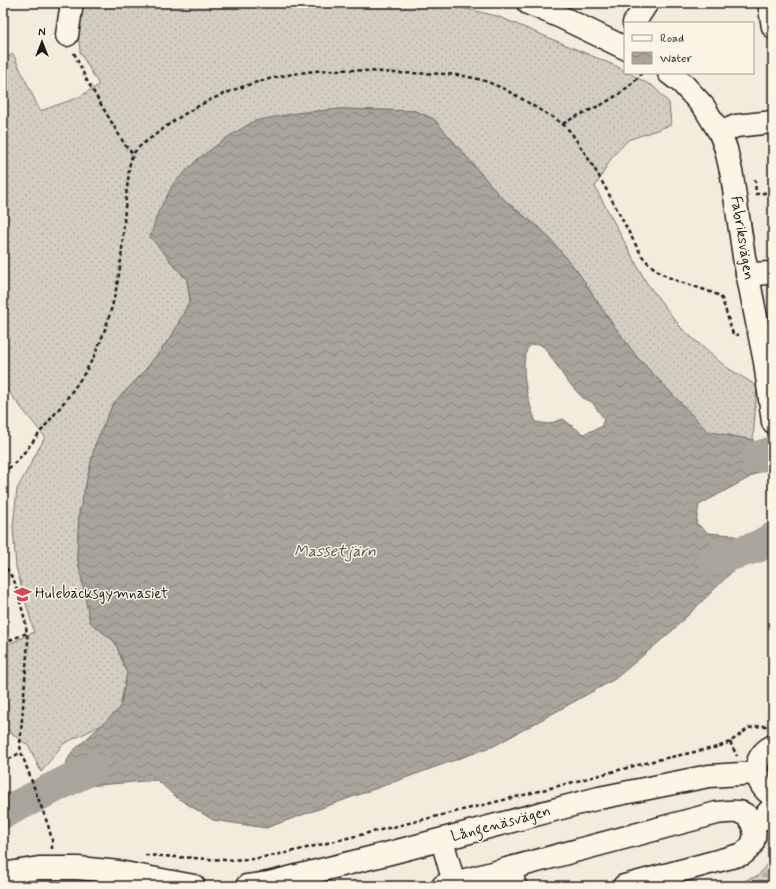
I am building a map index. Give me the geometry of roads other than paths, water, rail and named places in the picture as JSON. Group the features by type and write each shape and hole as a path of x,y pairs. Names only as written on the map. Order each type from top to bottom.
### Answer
{"street":[{"path":"67,35 72,3"},
{"path":"528,3 623,43"},
{"path":"635,22 647,3"},
{"path":"769,3 773,27"},
{"name":"Fabriksvägen","path":"670,74 682,83 704,106 720,133 732,176 747,274 771,385 773,422"},
{"path":"720,133 736,126 773,122"},
{"path":"747,274 773,272"},
{"path":"773,746 762,755 758,761 757,773 761,786 773,796"},
{"name":"Långenäsvägen","path":"247,886 269,883 442,840 599,798 709,776 757,773"},
{"path":"753,824 762,819 773,807"},
{"path":"442,840 449,885 512,877 717,813 731,811 741,812 750,819 753,824 753,844 743,854 624,886"},
{"path":"3,874 39,868 78,868 119,872 194,886"}],"water":[{"name":"Massetjärn","path":"341,109 415,111 434,119 502,198 544,232 578,272 606,315 637,357 707,431 753,440 757,457 763,470 699,505 696,523 708,533 733,535 757,547 672,631 615,679 494,746 266,828 213,820 176,797 157,780 52,789 72,752 120,708 127,673 115,642 90,622 77,555 79,514 95,445 113,404 143,373 173,334 190,300 187,280 150,237 158,212 174,183 198,159 225,139 254,121 296,113","holes":["539,344 545,348 567,381 583,398 592,402 604,419 601,427 583,434 563,419 548,424 536,422 526,388 524,361 526,351 531,345"]}],"waterway":[{"path":"757,457 773,452"},
{"path":"714,560 757,547 773,538"},
{"path":"3,813 91,769"}],"place":[{"name":"Hulebäcksgymnasiet","path":"22,594"}]}
